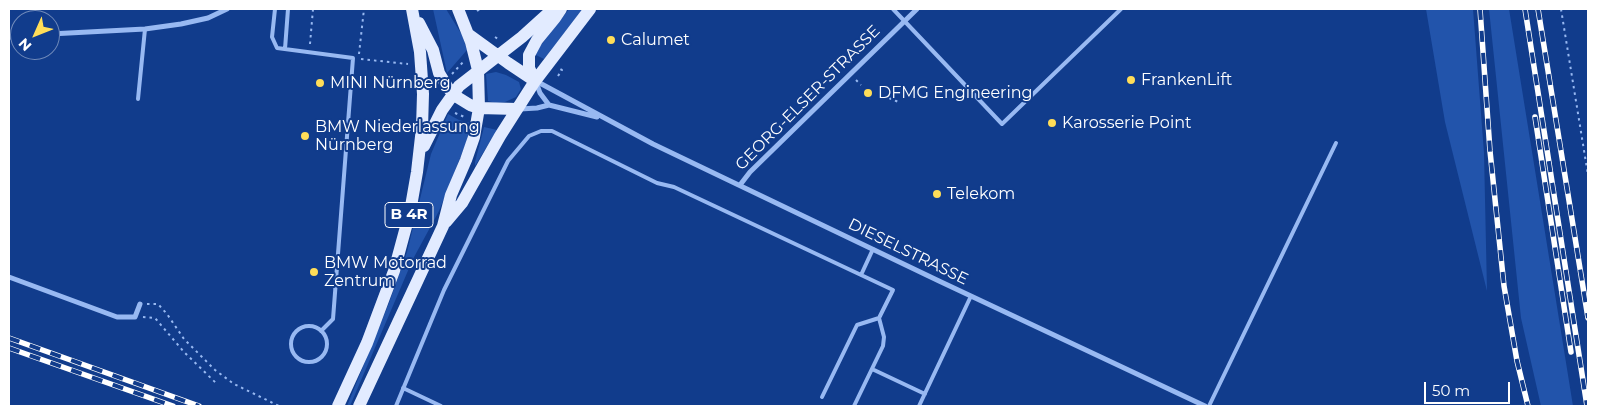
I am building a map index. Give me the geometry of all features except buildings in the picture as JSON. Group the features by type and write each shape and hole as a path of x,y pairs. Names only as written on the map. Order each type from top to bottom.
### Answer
{"main road":[{"name":"B 4R","path":"360,406 443,226 451,195 460,178 472,142 479,108 478,70 468,34 458,9"},
{"path":"419,160 435,122 453,94 478,70 522,37 553,9"},
{"path":"535,81 529,68 529,56 537,40 560,9"},
{"path":"443,226 462,203 487,158 535,81 590,9"},
{"name":"B 4R","path":"338,406 366,343 394,271 410,212 419,160 423,94 420,52 412,11"},
{"path":"412,11 433,50 439,73 453,94 462,101 479,108 517,109"},
{"path":"468,34 535,81"}],"street":[{"path":"60,33 145,29 181,24 208,18 227,9"},
{"name":"GEORG-ELSER-STRASSE","path":"740,185 750,172 917,9"},
{"path":"535,81 548,105"},
{"name":"DIESELSTRASSE","path":"535,81 602,118 740,185 971,296 1207,406"},
{"name":"DIESELSTRASSE","path":"517,109 537,108 548,105 602,118"},
{"path":"9,277 117,317 135,317 140,304"}],"lane":[{"path":"275,9 272,37 277,48 353,58 333,319 321,331"},
{"path":"284,49 288,9"},
{"path":"893,9 1002,124 1121,9"},
{"path":"138,99 145,29"},
{"path":"396,406 444,290 508,161 529,136 541,131 552,131 657,183 674,186 892,290 879,318 884,338 883,346 854,406"},
{"path":"1207,406 1336,143"},
{"path":"861,275 873,249"},
{"path":"919,406 971,296"},
{"path":"822,397 857,325 879,318"},
{"path":"305,326 321,331 326,342 324,353 320,358 309,362 298,358 291,348 292,337 295,332 305,326"},
{"path":"872,369 925,394"},
{"path":"403,388 441,406"}],"path":[{"path":"309,52 314,9"},
{"path":"364,9 359,59 409,64"},
{"path":"1561,9 1588,175"},
{"path":"494,37 501,40"},
{"path":"449,78 469,56"},
{"path":"558,76 562,70"},
{"path":"889,98 901,103"},
{"path":"158,304 184,339 215,370 234,384 279,406"},
{"path":"135,317 155,318 184,352 217,384"}],"shaded area":[{"path":"433,9 446,9 462,35 467,50 447,73"},
{"path":"569,9 583,9 544,59 534,54"},
{"path":"1426,9 1473,9 1484,153 1487,291 1445,122"},
{"path":"1489,9 1509,9 1573,406 1541,406 1521,318"},
{"path":"496,72 519,82 521,89 516,97 505,102 496,103 488,101 486,74"},
{"path":"448,114 459,120 471,123 466,143 439,211 413,259 350,406 347,406 389,303 407,252 431,154"},
{"path":"484,127 497,130 475,166 475,162"}],"railway":[{"path":"1480,9 1490,151 1504,286 1517,361 1528,406"},
{"path":"1525,9 1587,406"},
{"path":"1538,9 1588,318"},
{"path":"1535,117 1571,352"},
{"path":"9,338 199,406"},
{"path":"9,348 173,406"}],"place":[{"name":"Calumet","path":"611,40"},
{"name":"FrankenLift","path":"1131,80"},
{"name":"MINI Nürnberg","path":"320,83"},
{"name":"DFMG Engineering","path":"868,93"},
{"name":"Karosserie Point","path":"1052,123"},
{"name":"BMW Niederlassung Nürnberg","path":"305,136"},
{"name":"Telekom","path":"937,194"},
{"name":"BMW Motorrad Zentrum","path":"314,272"}]}
